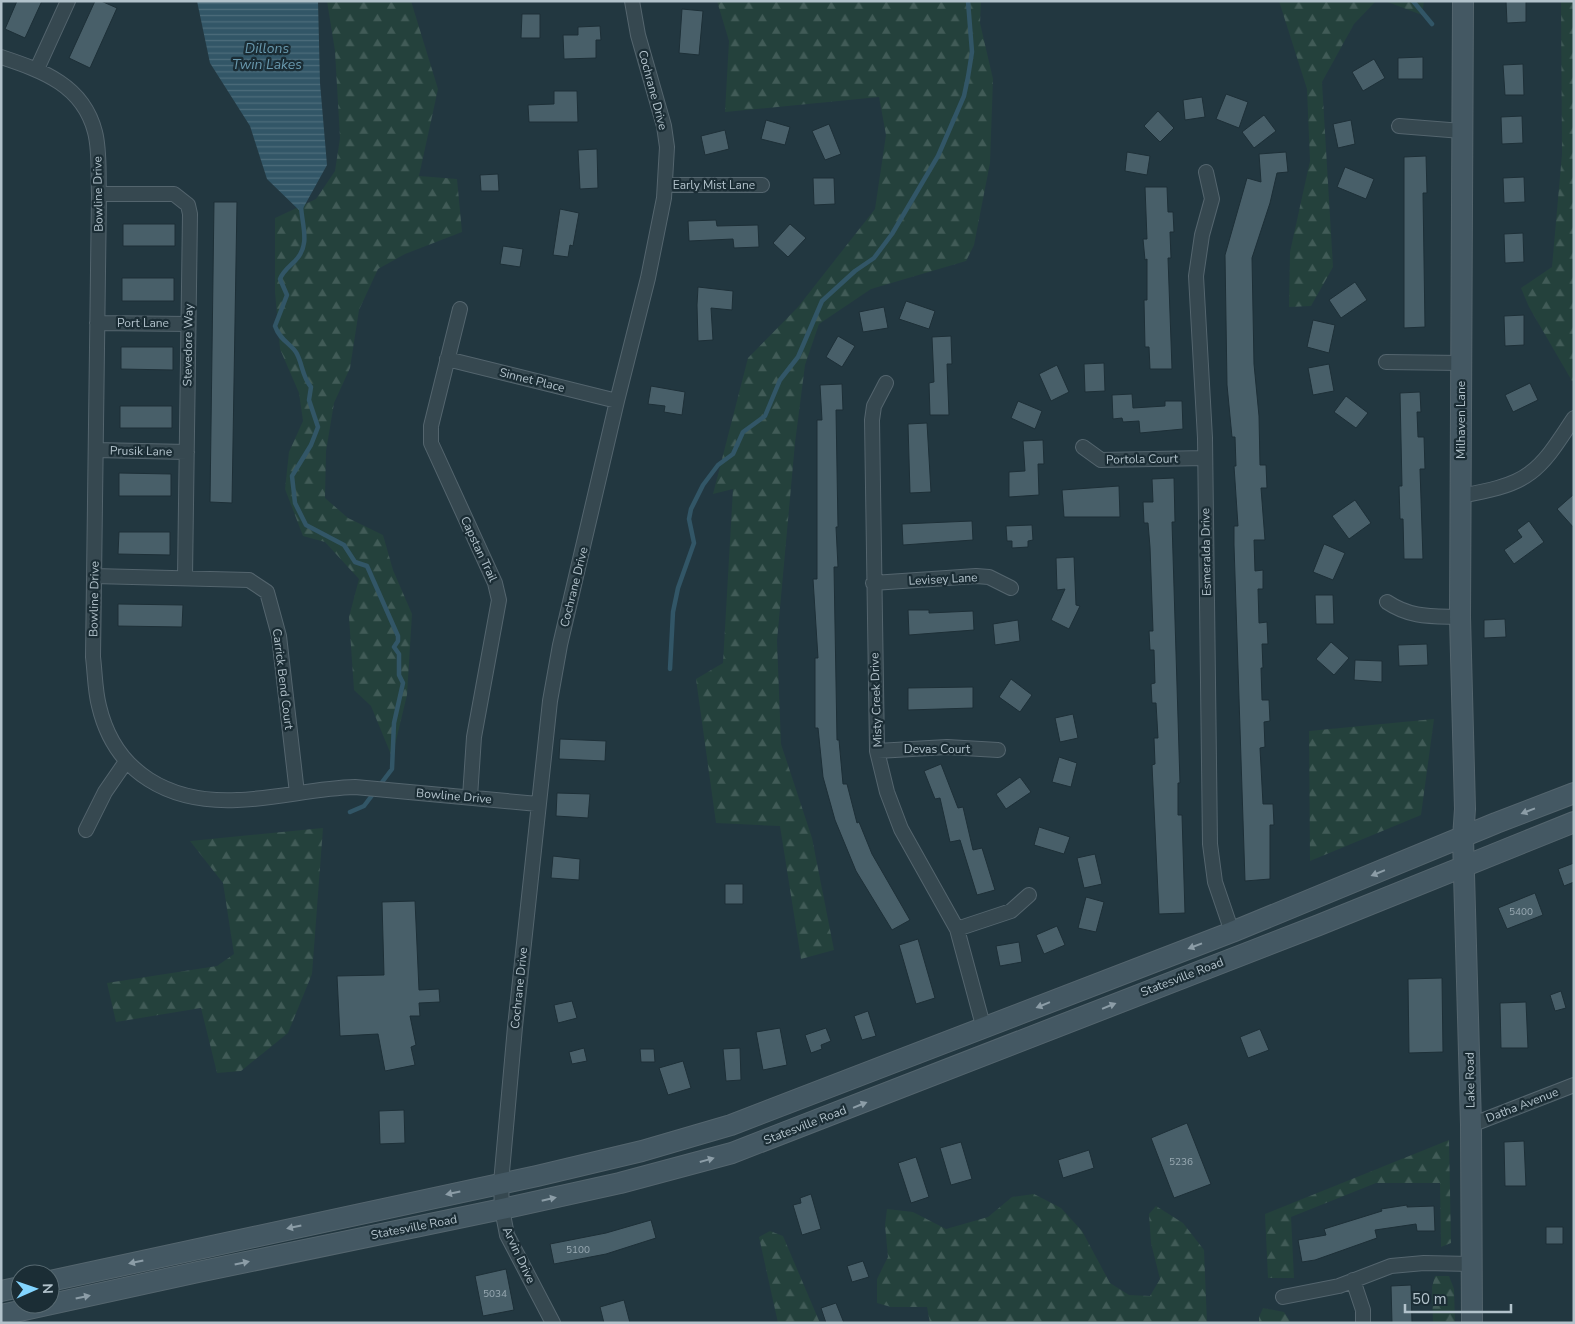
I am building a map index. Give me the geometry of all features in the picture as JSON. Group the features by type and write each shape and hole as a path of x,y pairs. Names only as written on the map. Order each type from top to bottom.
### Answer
{"main road":[{"name":"Milhaven Lane","path":"1462,1 1460,617 1465,809 1462,838"},
{"name":"Statesville Road","path":"60,1278 642,1151 731,1125 1232,932 1574,794"},
{"name":"Statesville Road","path":"1,1315 620,1183 732,1153 1464,867 1574,822"},
{"name":"Lake Road","path":"1462,838 1471,1125 1472,1323"}],"street":[{"path":"38,69 68,1"},
{"name":"Cochrane Drive","path":"501,1183 538,804 550,701 558,654 617,401 648,278 665,185 667,147 664,126 638,35 632,1"},
{"name":"Bowline Drive","path":"1,57 38,69 70,89 85,107 96,133 99,194 93,657 99,707 115,748 125,762 134,770 168,790 206,801 239,800 330,787 355,787 538,804"},
{"path":"1399,126 1462,131"},
{"name":"Esmeralda Drive","path":"1206,172 1212,199 1202,235 1196,276 1205,458 1210,844 1215,882 1232,932"},
{"name":"Early Mist Lane","path":"665,185 762,185"},
{"name":"Stevedore Way","path":"99,194 174,194 188,205 185,577"},
{"name":"Capstan Trail","path":"460,308 430,426 431,443 495,583 499,600 474,737 470,797"},
{"name":"Port Lane","path":"97,323 188,324"},
{"name":"Sinnet Place","path":"447,359 617,401"},
{"path":"1386,362 1461,363"},
{"name":"Misty Creek Drive","path":"886,383 874,406 872,420 877,751 887,792 901,829 957,929 984,1029"},
{"path":"1460,496 1517,481 1529,474 1539,466 1574,418"},
{"name":"Portola Court","path":"1083,447 1101,460 1205,458"},
{"name":"Prusik Lane","path":"96,450 187,452"},
{"name":"Carrick Bend Court","path":"94,576 249,580 267,592 279,636 297,793"},
{"name":"Levisey Lane","path":"873,583 976,576 988,577 1011,588"},
{"path":"1387,602 1401,611 1413,615 1460,617"},
{"name":"Devas Court","path":"877,751 947,747 998,750"},
{"path":"86,830 105,792 125,762"},
{"path":"957,929 1011,911 1029,895"},
{"name":"Datha Avenue","path":"1471,1125 1574,1085"},
{"name":"Arvin Drive","path":"501,1183 502,1209 507,1235 553,1323"},
{"path":"1283,1297 1339,1286 1391,1266 1424,1263 1472,1264"},
{"path":"1353,1280 1363,1310 1363,1323"}],"green space":[{"path":"327,1 411,1 438,89 419,176 457,179 462,232 405,254 378,269 359,310 350,368 334,403 326,451 325,498 348,518 383,535 393,570 412,614 407,695 392,757 371,706 354,690 349,617 359,579 325,542 303,536 285,489 289,452 303,421 299,393 280,349 275,292 275,218 316,199 335,171 340,138 335,51"},
{"path":"717,1 981,1 980,23 993,79 990,163 974,245 966,261 871,289 819,324 805,365 795,443 777,641 781,744 812,838 834,950 801,959 780,826 716,823 696,679 723,663 733,489 713,494 748,358 798,307 875,209 886,135 879,97 725,112 729,41"},
{"path":"1279,1 1376,1 1354,24 1322,82 1333,267 1311,306 1289,307 1290,252 1310,161 1307,89"},
{"path":"1385,1 1424,1 1422,15"},
{"path":"1561,1 1574,1 1574,379 1572,381 1529,307 1521,288 1552,267 1562,154"},
{"path":"1434,719 1421,815 1310,861 1309,731"},
{"path":"323,828 312,974 288,1033 241,1071 217,1073 201,1008 116,1022 107,983 217,966 234,954 223,883 190,841"},
{"path":"1449,1140 1451,1243 1441,1247 1440,1183 1376,1183 1291,1217 1294,1278 1268,1278 1265,1214"},
{"path":"1034,1194 1061,1208 1082,1231 1110,1283 1129,1295 1150,1296 1160,1279 1151,1243 1149,1214 1156,1206 1183,1223 1204,1250 1207,1323 930,1323 927,1307 891,1307 877,1303 877,1279 888,1257 885,1225 887,1209 913,1212 946,1229 988,1217 1012,1197"},
{"path":"770,1231 783,1236 820,1323 778,1323 759,1237"},
{"path":"1435,1276 1449,1276 1454,1289 1455,1323 1433,1323 1432,1287"},
{"path":"1263,1308 1284,1312 1291,1323 1259,1323 1259,1317"}],"water":[{"name":"Dillons Twin Lakes","path":"197,1 318,1 320,83 327,165 301,212 267,179 250,126 210,63"}],"building":[{"path":"17,1 42,1 25,38 5,29"},
{"path":"95,1 101,1 117,8 90,68 69,58"},
{"path":"1506,1 1526,1 1526,22 1507,23"},
{"path":"682,9 703,11 699,55 679,53"},
{"path":"522,14 540,14 540,38 521,38"},
{"path":"600,26 601,40 596,40 596,58 564,59 563,35 578,35 578,27"},
{"path":"1423,57 1423,79 1398,79 1398,58"},
{"path":"1374,59 1385,78 1363,91 1352,72"},
{"path":"1523,64 1524,95 1505,95 1503,65"},
{"path":"554,91 577,91 578,122 529,122 528,105 554,104"},
{"path":"1226,94 1248,102 1239,128 1216,119"},
{"path":"1202,97 1205,117 1185,120 1183,100"},
{"path":"1158,111 1174,128 1160,142 1144,126"},
{"path":"1264,115 1276,131 1254,148 1242,132"},
{"path":"1522,116 1523,143 1502,144 1501,117"},
{"path":"766,120 790,127 785,145 761,139"},
{"path":"1351,120 1355,144 1338,148 1333,124"},
{"path":"829,124 841,154 825,160 812,131"},
{"path":"725,130 729,149 705,155 701,136"},
{"path":"597,149 598,188 580,189 578,150"},
{"path":"1127,152 1150,156 1147,175 1125,171"},
{"path":"1286,152 1288,172 1277,173 1270,203 1252,258 1254,364 1259,416 1260,465 1266,465 1267,488 1261,488 1265,540 1254,540 1255,571 1263,570 1263,589 1258,589 1259,623 1267,622 1268,644 1262,644 1263,668 1261,668 1262,700 1269,700 1270,721 1264,722 1265,747 1260,748 1263,804 1273,804 1274,825 1270,825 1270,879 1245,881 1234,545 1234,526 1238,526 1234,466 1236,466 1235,437 1232,437 1227,385 1225,255 1247,178 1261,182 1259,154"},
{"path":"1426,156 1427,193 1423,193 1425,327 1404,328 1404,157"},
{"path":"1345,167 1374,179 1366,199 1337,187"},
{"path":"498,174 499,191 481,191 480,175"},
{"path":"1524,177 1525,202 1504,203 1503,178"},
{"path":"813,178 834,178 835,204 814,205"},
{"path":"1145,187 1167,187 1168,212 1173,212 1174,232 1170,232 1171,258 1168,258 1172,369 1150,369 1149,347 1145,347 1144,300 1147,300 1147,259 1145,260 1143,239 1147,239"},
{"path":"214,202 237,202 232,503 210,502"},
{"path":"560,209 579,213 573,246 570,245 568,257 553,255"},
{"path":"716,220 717,226 758,225 759,247 734,248 733,239 689,241 688,221"},
{"path":"123,224 175,224 175,246 123,246"},
{"path":"790,224 806,238 788,257 773,243"},
{"path":"1523,233 1524,262 1505,263 1504,234"},
{"path":"503,246 523,249 520,267 500,264"},
{"path":"122,278 174,278 174,301 122,301"},
{"path":"1355,282 1367,300 1341,318 1329,300"},
{"path":"698,287 733,291 732,310 711,308 713,340 698,341"},
{"path":"906,301 935,311 929,329 899,319"},
{"path":"884,307 888,328 863,332 859,312"},
{"path":"1524,315 1524,345 1505,346 1504,316"},
{"path":"1313,320 1335,325 1329,353 1307,347"},
{"path":"838,336 855,346 842,367 826,357"},
{"path":"951,336 952,364 947,364 949,415 930,415 929,383 934,382 932,337"},
{"path":"121,347 173,347 173,370 121,369"},
{"path":"1104,363 1105,391 1085,392 1084,364"},
{"path":"1329,364 1334,391 1313,395 1308,368"},
{"path":"1057,365 1069,392 1051,401 1039,374"},
{"path":"1530,383 1538,400 1513,412 1505,395"},
{"path":"842,384 843,410 836,410 838,567 834,567 837,740 839,740 843,784 847,784 857,823 859,822 872,854 910,920 892,930 856,871 835,820 823,777 818,728 815,728 815,658 818,658 813,579 817,579 817,420 822,420 820,385"},
{"path":"651,386 685,392 682,415 664,412 665,406 648,404"},
{"path":"1420,392 1421,412 1417,412 1418,437 1424,437 1425,469 1420,469 1423,559 1404,559 1403,519 1400,519 1399,486 1402,486 1400,393"},
{"path":"1132,394 1133,408 1165,406 1165,401 1182,401 1183,429 1140,433 1139,421 1123,422 1122,418 1113,419 1112,395"},
{"path":"1346,396 1368,413 1356,428 1334,412"},
{"path":"1018,401 1042,411 1035,429 1011,418"},
{"path":"120,406 172,406 172,428 120,428"},
{"path":"927,423 931,492 910,493 908,424"},
{"path":"1043,440 1044,464 1038,464 1039,495 1009,497 1009,472 1025,471 1023,441"},
{"path":"119,473 171,474 171,496 119,496"},
{"path":"1174,478 1175,522 1172,522 1180,783 1178,783 1178,815 1182,815 1185,913 1159,914 1152,765 1155,764 1154,738 1158,738 1156,703 1152,703 1151,684 1155,683 1154,650 1150,650 1149,631 1153,631 1150,547 1148,523 1144,523 1143,502 1153,502 1152,479"},
{"path":"1119,486 1120,517 1064,517 1062,490"},
{"path":"1574,494 1574,528 1557,509"},
{"path":"1355,500 1371,523 1349,539 1332,516"},
{"path":"972,521 973,540 903,545 902,524"},
{"path":"1529,521 1544,542 1514,564 1504,550 1522,537 1517,530"},
{"path":"1032,525 1033,540 1028,541 1028,547 1012,548 1012,541 1007,541 1006,526"},
{"path":"119,532 170,532 170,555 118,554"},
{"path":"1324,544 1345,553 1333,580 1313,572"},
{"path":"1074,557 1076,605 1080,606 1069,629 1051,620 1065,589 1057,590 1056,558"},
{"path":"1315,595 1333,595 1334,624 1316,624"},
{"path":"118,604 183,605 182,627 118,626"},
{"path":"908,610 929,610 929,613 973,611 974,630 909,635"},
{"path":"1505,619 1506,637 1484,638 1484,620"},
{"path":"1018,620 1020,641 995,645 993,624"},
{"path":"1331,642 1349,658 1334,675 1316,659"},
{"path":"1427,644 1428,665 1399,666 1398,645"},
{"path":"1355,660 1382,661 1382,682 1354,680"},
{"path":"1011,679 1032,695 1020,712 999,697"},
{"path":"973,687 973,708 908,710 908,688"},
{"path":"1073,714 1078,738 1060,742 1055,718"},
{"path":"560,739 606,741 605,761 559,759"},
{"path":"1059,757 1077,763 1071,787 1052,782"},
{"path":"941,764 958,808 963,807 973,850 982,848 995,890 977,895 960,840 950,842 940,798 935,799 924,771"},
{"path":"1020,777 1031,792 1006,809 996,794"},
{"path":"557,793 590,794 588,818 556,816"},
{"path":"1039,827 1070,837 1064,854 1034,845"},
{"path":"1095,854 1102,884 1084,888 1077,858"},
{"path":"553,856 580,859 579,880 551,878"},
{"path":"1574,863 1574,882 1564,886 1558,869"},
{"path":"725,884 743,884 743,904 725,904"},
{"path":"1535,893 1543,915 1507,929 1498,908"},
{"path":"1086,897 1104,902 1096,932 1078,928"},
{"path":"415,901 419,990 439,989 440,1002 419,1003 420,1016 410,1016 416,1045 411,1047 415,1065 385,1071 378,1034 340,1036 337,976 384,975 382,902"},
{"path":"1057,926 1065,945 1044,954 1036,935"},
{"path":"918,939 935,998 916,1004 899,945"},
{"path":"1019,942 1022,962 1000,966 996,946"},
{"path":"1442,978 1443,1052 1409,1053 1408,979"},
{"path":"1561,991 1566,1008 1555,1011 1550,995"},
{"path":"572,1001 577,1018 558,1023 554,1005"},
{"path":"1526,1002 1528,1048 1501,1048 1500,1003"},
{"path":"868,1011 876,1036 862,1040 854,1016"},
{"path":"780,1028 787,1065 763,1070 756,1032"},
{"path":"826,1028 831,1041 821,1045 822,1049 811,1053 805,1035"},
{"path":"1260,1029 1269,1050 1248,1058 1240,1037"},
{"path":"584,1048 587,1061 572,1064 569,1052"},
{"path":"740,1048 741,1080 726,1081 723,1049"},
{"path":"640,1049 654,1049 655,1062 641,1062"},
{"path":"683,1061 691,1088 668,1095 659,1068"},
{"path":"404,1110 405,1143 380,1144 379,1111"},
{"path":"1187,1123 1211,1184 1174,1198 1151,1138"},
{"path":"1524,1141 1526,1186 1505,1186 1504,1142"},
{"path":"961,1142 972,1179 951,1185 940,1148"},
{"path":"1089,1150 1094,1168 1063,1178 1058,1160"},
{"path":"916,1157 929,1197 911,1203 898,1163"},
{"path":"811,1194 821,1229 802,1235 793,1205 801,1203 800,1198"},
{"path":"1407,1205 1407,1207 1434,1206 1435,1231 1417,1231 1416,1224 1375,1230 1377,1238 1315,1260 1302,1262 1298,1240 1326,1235 1324,1229 1382,1211 1381,1209"},
{"path":"651,1220 656,1238 606,1254 554,1264 550,1244 606,1233"},
{"path":"1546,1227 1563,1227 1563,1244 1546,1244"},
{"path":"863,1261 869,1277 852,1282 847,1266"},
{"path":"506,1269 514,1310 483,1316 475,1276"},
{"path":"1411,1285 1412,1323 1392,1323 1391,1286"},
{"path":"624,1300 630,1323 604,1323 600,1307"},
{"path":"836,1303 844,1323 826,1323 821,1308"}],"waterway":[{"path":"670,669 673,612 678,588 694,543 689,519 691,509 703,485 718,465 733,454 743,432 765,416 780,380 798,357 822,301 855,271 874,258 892,234 938,156 964,96 968,77 972,52 968,1"},
{"path":"1413,1 1432,24"},
{"path":"301,206 304,235 303,248 300,255 284,271 280,279 287,295 275,326 299,358 306,379 311,387 309,400 318,427 311,445 292,476 295,503 306,525 344,545 355,562 367,566 398,636 398,641 394,647 399,654 399,675 403,683 394,723 392,769 364,806 350,812"}]}
